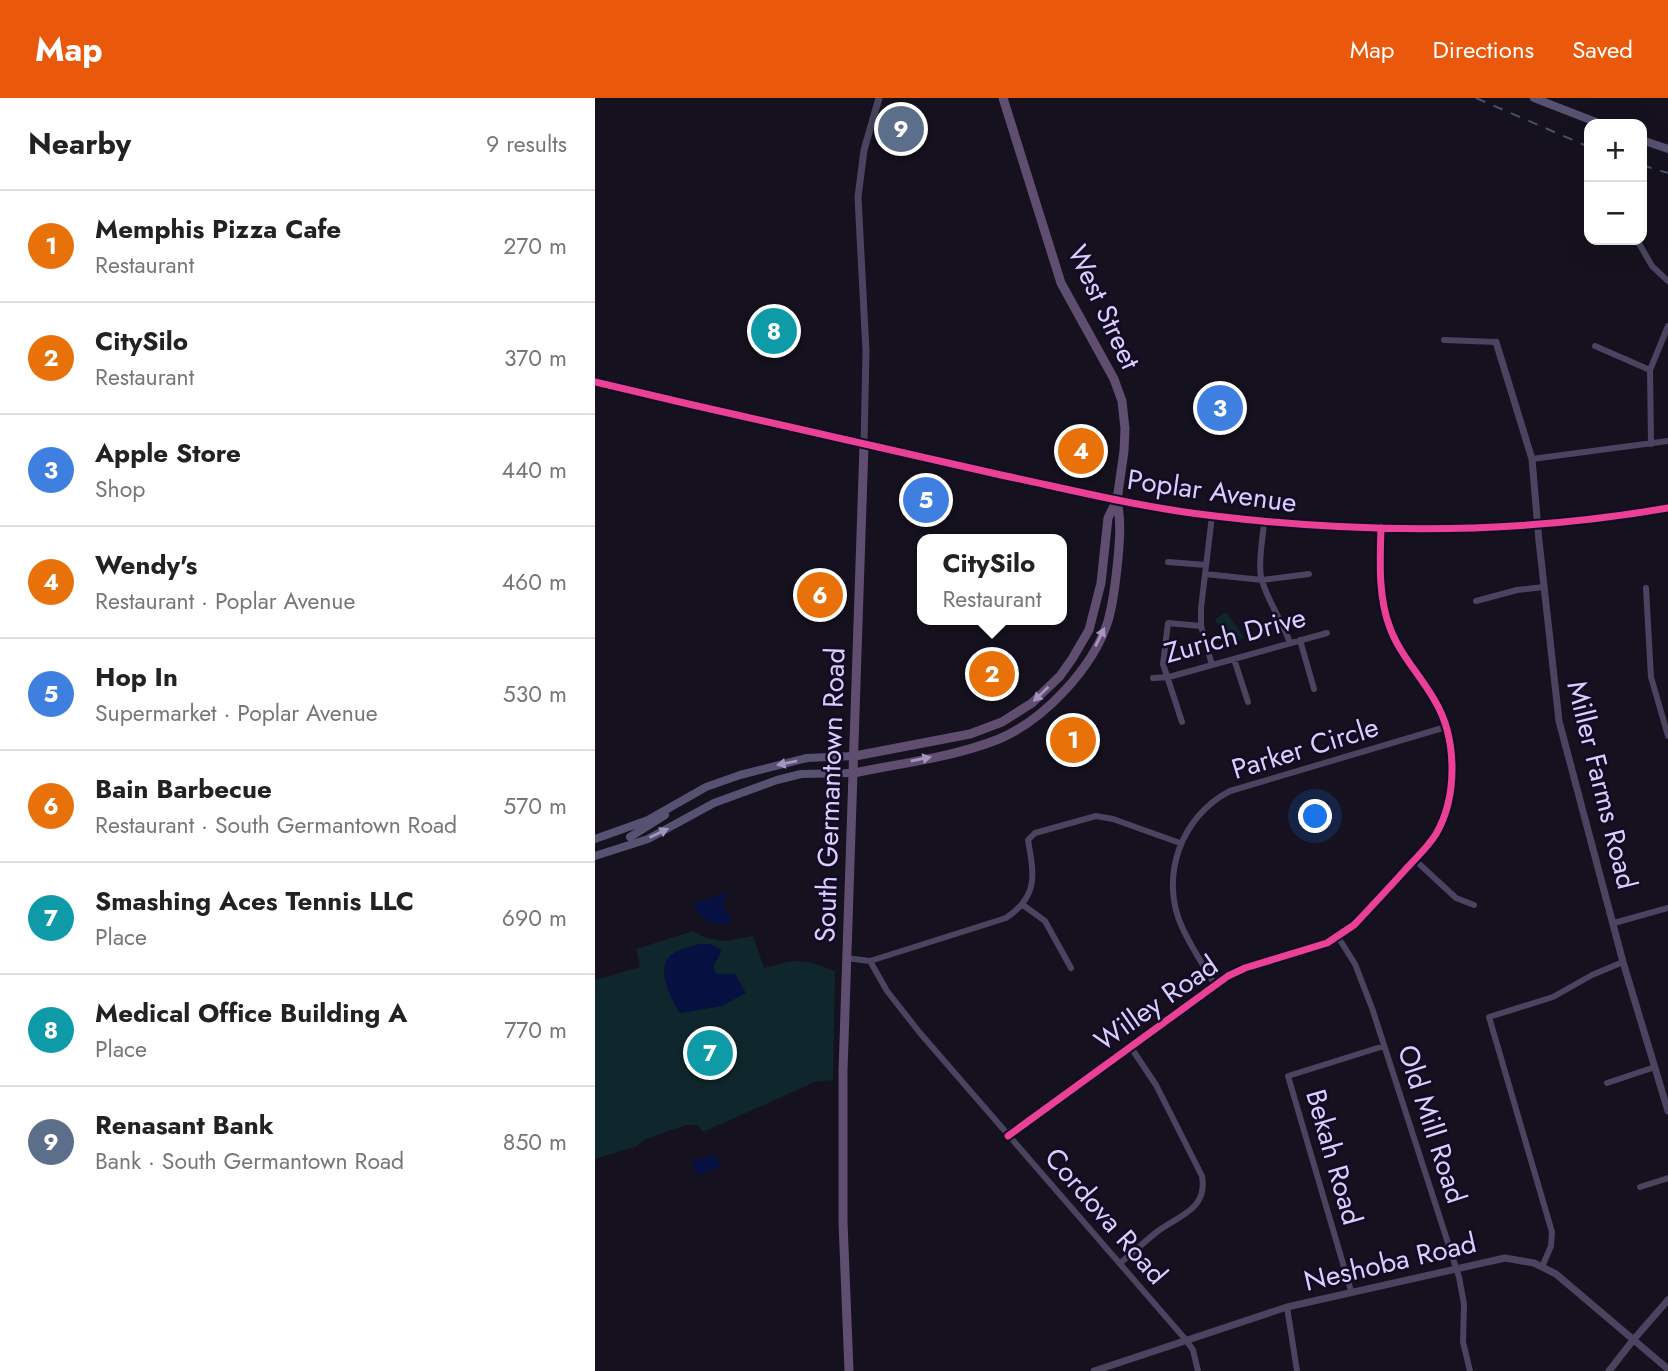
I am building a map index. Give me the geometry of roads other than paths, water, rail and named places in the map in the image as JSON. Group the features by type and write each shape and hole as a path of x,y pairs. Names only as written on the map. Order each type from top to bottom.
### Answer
{"main road":[{"name":"West Street","path":"1003,98 1061,283 1114,379 1122,401 1125,429 1117,500"},
{"path":"1534,98 1588,119"},
{"path":"1647,143 1668,149"},
{"name":"Poplar Avenue","path":"595,382 1117,500 1212,516 1264,522 1381,528 1461,528 1539,524 1668,508"},
{"name":"South Germantown Road","path":"849,1371 842,1145 846,958 865,445"},
{"path":"597,853 630,837 706,787 763,768 807,758 855,756 991,727 1031,704 1072,659 1089,631 1101,583 1108,518 1117,500"},
{"path":"595,839 665,831 714,803 801,774 854,773 961,750 1001,738 1039,713 1070,686 1093,653 1107,623 1115,589 1121,520 1117,500"}],"street":[{"name":"South Germantown Road","path":"865,445 866,351 858,197 864,150 879,98"},
{"path":"1640,245 1652,266 1668,281"},
{"path":"1651,444 1650,370 1668,326"},
{"path":"1444,340 1496,342"},
{"name":"Miller Farms Road","path":"1496,342 1532,459 1543,587 1559,721 1623,962 1668,1111"},
{"path":"1595,346 1650,370"},
{"path":"1532,459 1668,441"},
{"path":"1212,516 1201,597 1201,626 1212,665"},
{"path":"1264,522 1262,580 1290,643"},
{"name":"Willey Road","path":"1008,1136 1215,985 1245,968 1338,937 1354,925 1436,834 1450,792 1451,753 1446,727 1436,702 1396,643 1388,624 1382,597 1381,528"},
{"path":"1168,562 1206,565"},
{"path":"1205,574 1262,580 1309,574"},
{"path":"1476,601 1517,590 1543,587"},
{"path":"1646,588 1651,677 1668,736"},
{"path":"1182,722 1163,664 1168,622 1201,626"},
{"name":"Zurich Drive","path":"1153,678 1169,677 1327,633"},
{"path":"1300,640 1314,689"},
{"path":"1234,659 1248,702"},
{"name":"Parker Circle","path":"1215,985 1182,926 1176,908 1174,884 1180,843 1196,818 1230,791 1446,727"},
{"path":"846,958 870,961 1006,918 1023,905 1030,892 1033,876 1028,840 1035,833 1096,816 1113,819 1180,843"},
{"path":"1415,860 1456,898 1474,905"},
{"path":"1023,905 1045,921 1071,968"},
{"path":"1614,923 1668,908"},
{"name":"Old Mill Road","path":"1338,937 1363,982 1456,1268 1463,1294 1463,1342 1467,1370"},
{"name":"Cordova Road","path":"870,961 887,992 1185,1340 1193,1350 1198,1371"},
{"path":"1542,1267 1551,1246 1552,1232 1489,1017 1553,997 1592,975 1623,962"},
{"path":"1120,1263 1158,1231 1198,1204 1204,1189 1202,1176 1156,1085 1130,1046"},
{"name":"Bekah Road","path":"1351,1291 1289,1076 1384,1046"},
{"path":"1607,1083 1655,1067"},
{"path":"1640,1187 1668,1178"},
{"name":"Neshoba Road","path":"1094,1371 1287,1307 1505,1258 1542,1267 1573,1287 1668,1368"},
{"path":"1609,1371 1668,1300"},
{"path":"1287,1307 1297,1371"}],"railway":[{"path":"1476,98 1584,145"},
{"path":"1647,167 1668,173"}],"place":[{"name":"Renasant Bank","path":"901,129"},
{"name":"Medical Office Building A","path":"774,331"},
{"name":"Apple Store","path":"1220,408"},
{"name":"Wendy's","path":"1081,451"},
{"name":"Hop In","path":"926,500"},
{"name":"Bain Barbecue","path":"820,595"},
{"name":"CitySilo","path":"992,674"},
{"name":"Memphis Pizza Cafe","path":"1073,740"},
{"name":"Smashing Aces Tennis LLC","path":"710,1053"}]}
